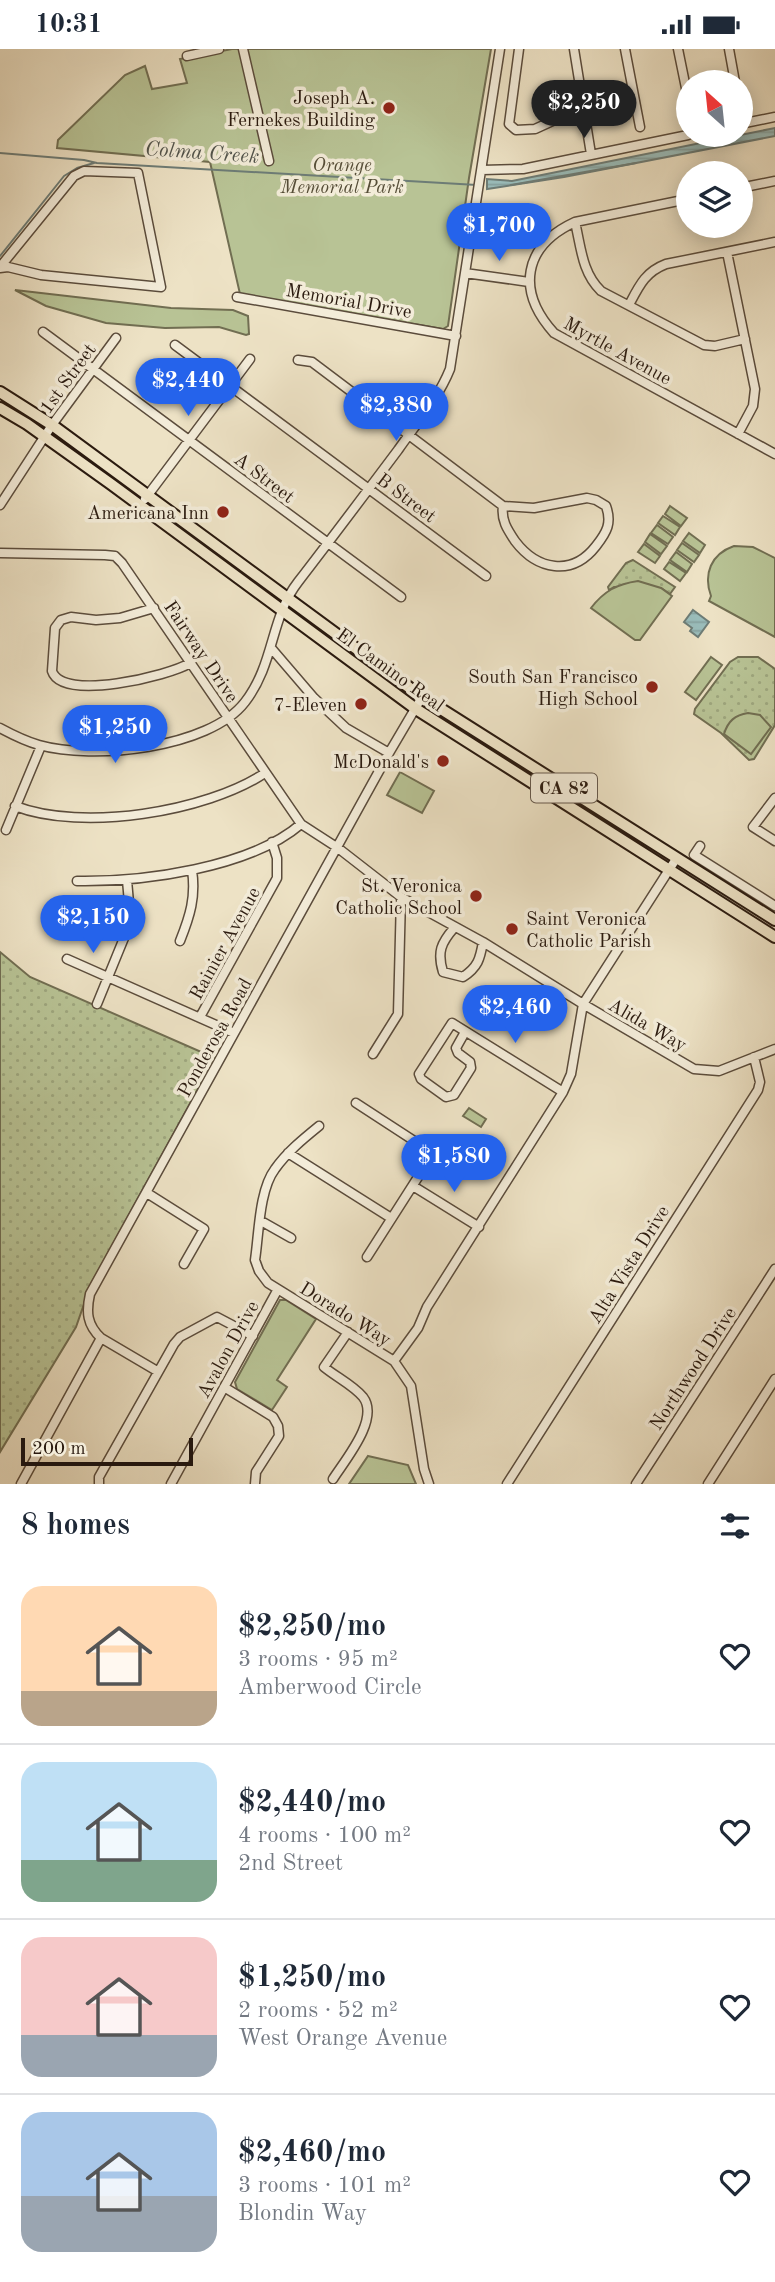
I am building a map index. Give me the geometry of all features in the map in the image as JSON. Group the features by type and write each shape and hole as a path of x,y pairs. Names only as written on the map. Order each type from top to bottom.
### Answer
{"main road":[{"name":"El Camino Real","path":"0,391 52,425 422,697 775,920"},
{"name":"El Camino Real","path":"0,408 44,436 416,709 775,937"}],"street":[{"path":"187,56 219,49"},
{"path":"243,49 269,160"},
{"path":"0,728 41,746 90,751 140,748 187,737 210,728 244,703 261,675 272,649 286,598 428,409 447,376 456,336 500,49"},
{"path":"519,49 509,124 516,130 535,129 559,118 584,113"},
{"path":"574,49 591,153"},
{"path":"625,49 640,127"},
{"path":"678,49 682,70"},
{"path":"729,49 733,70"},
{"path":"753,121 775,117"},
{"path":"481,174 523,169 676,137"},
{"path":"84,171 138,173 161,287 19,271 7,274 0,269 74,176 84,171"},
{"path":"753,186 775,182"},
{"path":"465,273 529,282 533,261 543,244 560,229 575,222 676,201"},
{"path":"575,222 586,270 591,282 601,291 704,345 715,346 745,339"},
{"path":"629,305 642,279 653,269 775,242"},
{"path":"727,252 756,398 738,434"},
{"name":"Myrtle Avenue","path":"529,282 533,304 540,318 554,333 775,454"},
{"name":"Memorial Drive","path":"237,297 456,336"},
{"name":"A Street","path":"43,331 401,597"},
{"name":"1st Street","path":"0,505 44,436 116,338"},
{"name":"B Street","path":"175,345 486,576"},
{"path":"140,507 250,359"},
{"path":"298,360 312,362 503,506 534,508 587,498 596,500 606,506 609,523 607,533 587,558 580,562 546,566 525,554 506,529 502,515 503,506"},
{"name":"Fairway Drive","path":"0,553 115,556 154,608 301,824 338,848"},
{"path":"154,608 120,618 96,620 71,617 61,620 55,628 52,671 55,677 60,681 80,684 124,683 159,676 190,663"},
{"path":"272,649 314,698 346,729 389,753"},
{"name":"Ponderosa Road","path":"101,1338 88,1320 90,1294 422,697"},
{"path":"6,829 41,746"},
{"path":"15,806 64,816 90,817 115,817 170,810 224,795 265,773"},
{"path":"775,798 753,827 775,841"},
{"path":"77,881 127,880 192,870 232,859 292,832 301,824"},
{"name":"Rainier Avenue","path":"200,1017 277,878 277,858 272,842"},
{"path":"700,846 694,855 775,906"},
{"name":"Alida Way","path":"338,848 401,897 483,942 583,1005 694,1069 719,1070 775,1049"},
{"path":"394,1361 418,1328 427,1307 563,1092 571,1074 583,1005 676,859"},
{"path":"180,941 194,899 192,870"},
{"path":"97,1004 128,923 127,880"},
{"path":"373,1054 398,1013 401,897"},
{"path":"454,928 440,946 439,958 443,972 463,977 473,970 479,961 483,942"},
{"path":"67,960 234,1033"},
{"path":"465,1032 456,1048 458,1053 470,1062 471,1068 454,1095 448,1097 421,1079 419,1074 452,1023 563,1092"},
{"name":"Alta Vista Drive","path":"507,1484 758,1090 760,1082 754,1057"},
{"path":"356,1104 427,1152 427,1163 367,1257"},
{"name":"Avalon Drive","path":"171,1484 278,1289 268,1283 255,1260 265,1191 273,1171 288,1153 319,1126"},
{"path":"288,1153 391,1219"},
{"path":"413,1186 479,1227"},
{"path":"147,1193 204,1229 184,1265"},
{"path":"261,1221 291,1238"},
{"name":"Northwood Drive","path":"636,1484 775,1269"},
{"name":"Dorado Way","path":"278,1289 394,1361 411,1386 424,1469 429,1484"},
{"path":"99,1484 99,1477 157,1371 180,1337 217,1317 253,1336"},
{"path":"333,1479 367,1423 369,1412 364,1399 324,1367 348,1332"},
{"path":"21,1484 101,1338 157,1371"},
{"path":"708,1484 775,1379"},
{"path":"224,1387 273,1417 278,1426 279,1436 256,1472 255,1484"}],"green space":[{"name":"Orange Memorial Park","path":"232,49 491,49 448,326 443,329 240,294 210,162 57,148 58,140 125,75 145,66 152,89 187,83 180,59"},
{"path":"15,290 171,308 233,310 248,316 249,334 219,327 165,328 106,323 46,306"},
{"path":"670,506 687,518 681,526 665,514"},
{"path":"663,516 680,527 675,535 658,523"},
{"path":"657,525 673,537 668,544 651,533"},
{"path":"689,533 705,545 700,553 683,541"},
{"path":"650,534 667,546 661,554 645,542"},
{"path":"682,543 699,555 694,562 677,550"},
{"path":"644,544 660,556 655,563 638,552"},
{"path":"734,546 753,547 775,558 775,637 709,601 711,596 708,580 711,566 720,554"},
{"path":"676,552 692,564 687,572 670,560"},
{"path":"633,560 675,587 670,594 661,588 614,587 609,590 608,587 626,563"},
{"path":"669,562 686,573 680,581 664,569"},
{"path":"638,581 661,588 672,596 640,640 635,640 591,608 612,589"},
{"path":"711,657 722,665 696,700 685,692"},
{"path":"738,657 758,657 775,669 775,725 754,759 749,760 721,733 694,714 730,662"},
{"path":"748,713 760,715 771,727 751,754 724,734 733,719"},
{"path":"400,772 434,791 422,813 387,795"},
{"path":"0,952 30,977 215,1058 91,1284 76,1327 0,1452"},
{"path":"469,1108 486,1119 481,1127 463,1116"},
{"path":"280,1300 286,1300 316,1319 277,1380 287,1387 272,1410 237,1389 235,1382"},
{"path":"368,1456 408,1465 416,1484 349,1484"}],"water":[{"path":"775,128 775,136 753,140 753,132"},
{"path":"681,147 718,147 487,189 487,179 512,181"},
{"path":"693,610 709,622 698,637 684,622"}],"waterway":[{"name":"Colma Creek","path":"0,153 97,163 477,185"},
{"path":"0,256 64,176 77,168 94,163"},
{"name":"Colma Creek","path":"511,185 636,163"}],"place":[{"name":"Joseph A. Fernekes Building","path":"389,108"},
{"name":"Americana Inn","path":"223,512"},
{"name":"South San Francisco High School","path":"652,687"},
{"name":"7-Eleven","path":"361,704"},
{"name":"McDonald's","path":"443,761"},
{"name":"St. Veronica Catholic School","path":"476,896"},
{"name":"Saint Veronica Catholic Parish","path":"512,929"}]}
